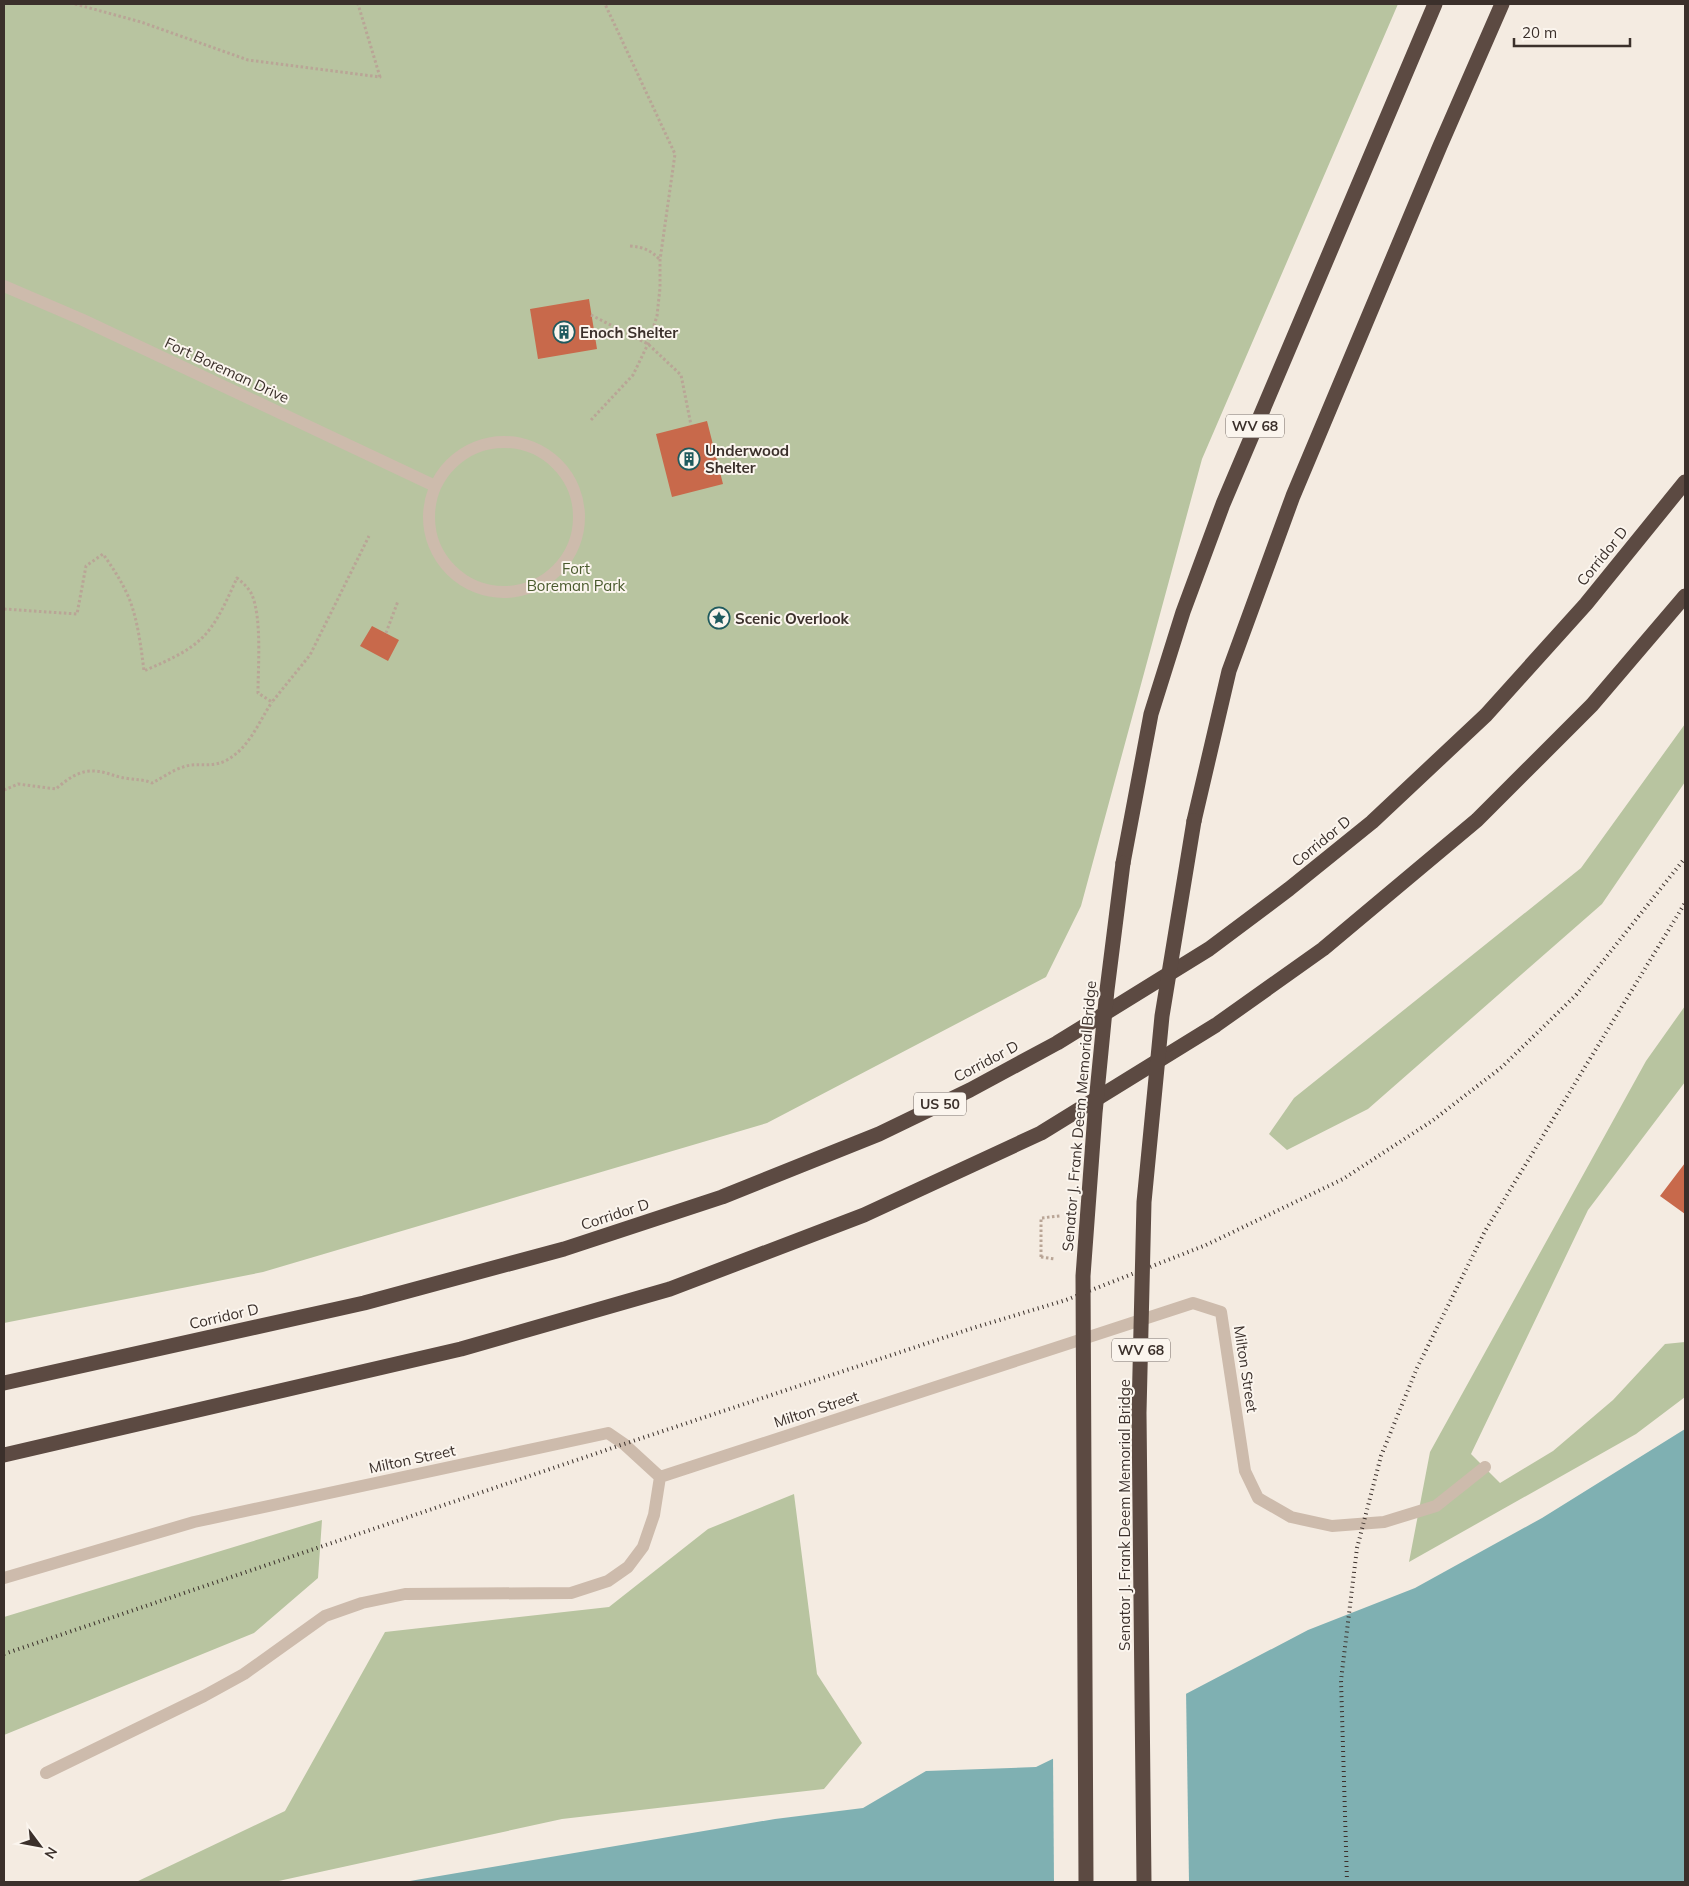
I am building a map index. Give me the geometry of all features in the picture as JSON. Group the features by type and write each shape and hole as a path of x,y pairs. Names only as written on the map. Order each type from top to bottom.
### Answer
{"highway":[{"name":"Senator J. Frank Deem Memorial Bridge","path":"1086,1882 1084,1276 1095,1113 1107,990 1123,863 1151,714 1183,612 1222,504 1435,4"},
{"name":"Senator J. Frank Deem Memorial Bridge","path":"1144,1882 1139,1423 1144,1202 1162,1016 1194,820 1229,672 1293,496 1436,155 1502,4"},
{"name":"Corridor D","path":"4,1383 364,1303 564,1248 731,1194 879,1134 987,1080 1057,1042 1209,949 1289,889 1372,822 1486,715 1586,604 1685,482"},
{"path":"4,1454 461,1349 670,1290 864,1215 1041,1133 1216,1025 1338,937 1477,820 1592,705 1685,596"}],"street":[{"name":"Fort Boreman Drive","path":"4,286 83,320 435,486"},
{"path":"496,442 522,444 546,454 564,472 576,496 579,522 572,547 560,567 541,582 519,590 496,592 473,586 453,573 438,554 430,533 428,509 435,486 449,464 470,449 496,442"},
{"name":"Milton Street","path":"4,1578 194,1522 608,1432 660,1477 1193,1303 1221,1312 1245,1471 1258,1498 1291,1517 1332,1526 1384,1522 1436,1506 1485,1467"},
{"path":"46,1773 204,1696 244,1674 325,1616 362,1603 405,1594 572,1593 608,1581 628,1567 643,1546 654,1516 660,1477"}],"path":[{"path":"75,4 141,22 248,60 380,77 358,4"},
{"path":"591,420 633,375 648,344 657,316 660,260 676,154 604,4"},
{"path":"630,246 643,247 654,253 660,260"},
{"path":"591,315 648,344 681,375 691,425"},
{"path":"4,790 18,784 56,789 66,780 83,772 94,771 124,778 141,779 152,783 184,766 207,766 224,761 239,751 252,737 272,702 310,655 369,536"},
{"path":"4,609 77,614 86,566 103,554 118,576 129,599 138,629 144,671 170,659 205,636 222,609 237,578 245,584 252,594 257,613 258,693 272,702"},
{"path":"386,633 398,601"},
{"path":"1041,1257 1041,1218 1068,1215"}],"green space":[{"name":"Fort Boreman Park","path":"4,4 1398,4 1202,459 1081,906 1046,977 767,1123 263,1272 4,1323"},
{"path":"1685,724 1685,782 1602,904 1368,1109 1287,1150 1269,1134 1294,1098 1581,868"},
{"path":"1685,1006 1685,1082 1588,1210 1471,1454 1500,1483 1553,1451 1613,1400 1665,1344 1685,1342 1685,1397 1636,1434 1409,1562 1430,1452 1646,1061"},
{"path":"794,1494 817,1674 862,1743 824,1789 562,1819 274,1882 136,1882 285,1811 385,1632 609,1607 708,1529"},
{"path":"322,1520 318,1578 254,1633 4,1735 4,1617"}],"water":[{"path":"1685,1429 1685,1882 404,1882 775,1819 863,1808 926,1771 1036,1767 1180,1697 1308,1630 1415,1588 1542,1518"}],"pier":[{"path":"1186,1691 1189,1882 1054,1882 1053,1756"}],"building":[{"name":"Enoch Shelter","path":"589,299 597,349 538,359 530,309"},
{"name":"Underwood Shelter","path":"707,421 723,484 672,497 656,434"},
{"path":"372,626 399,640 388,661 360,646"},
{"path":"1685,1163 1685,1214 1660,1196"}],"railway":[{"path":"4,1654 624,1444 973,1328 1066,1300 1206,1245 1343,1179 1432,1121 1502,1067 1576,995 1685,858"},
{"path":"1347,1882 1341,1680 1357,1548 1381,1456 1417,1368 1485,1231 1685,903"}],"place":[{"name":"Enoch Shelter","path":"564,332"},
{"name":"Underwood Shelter","path":"689,459"},
{"name":"Scenic Overlook","path":"719,618"}]}
